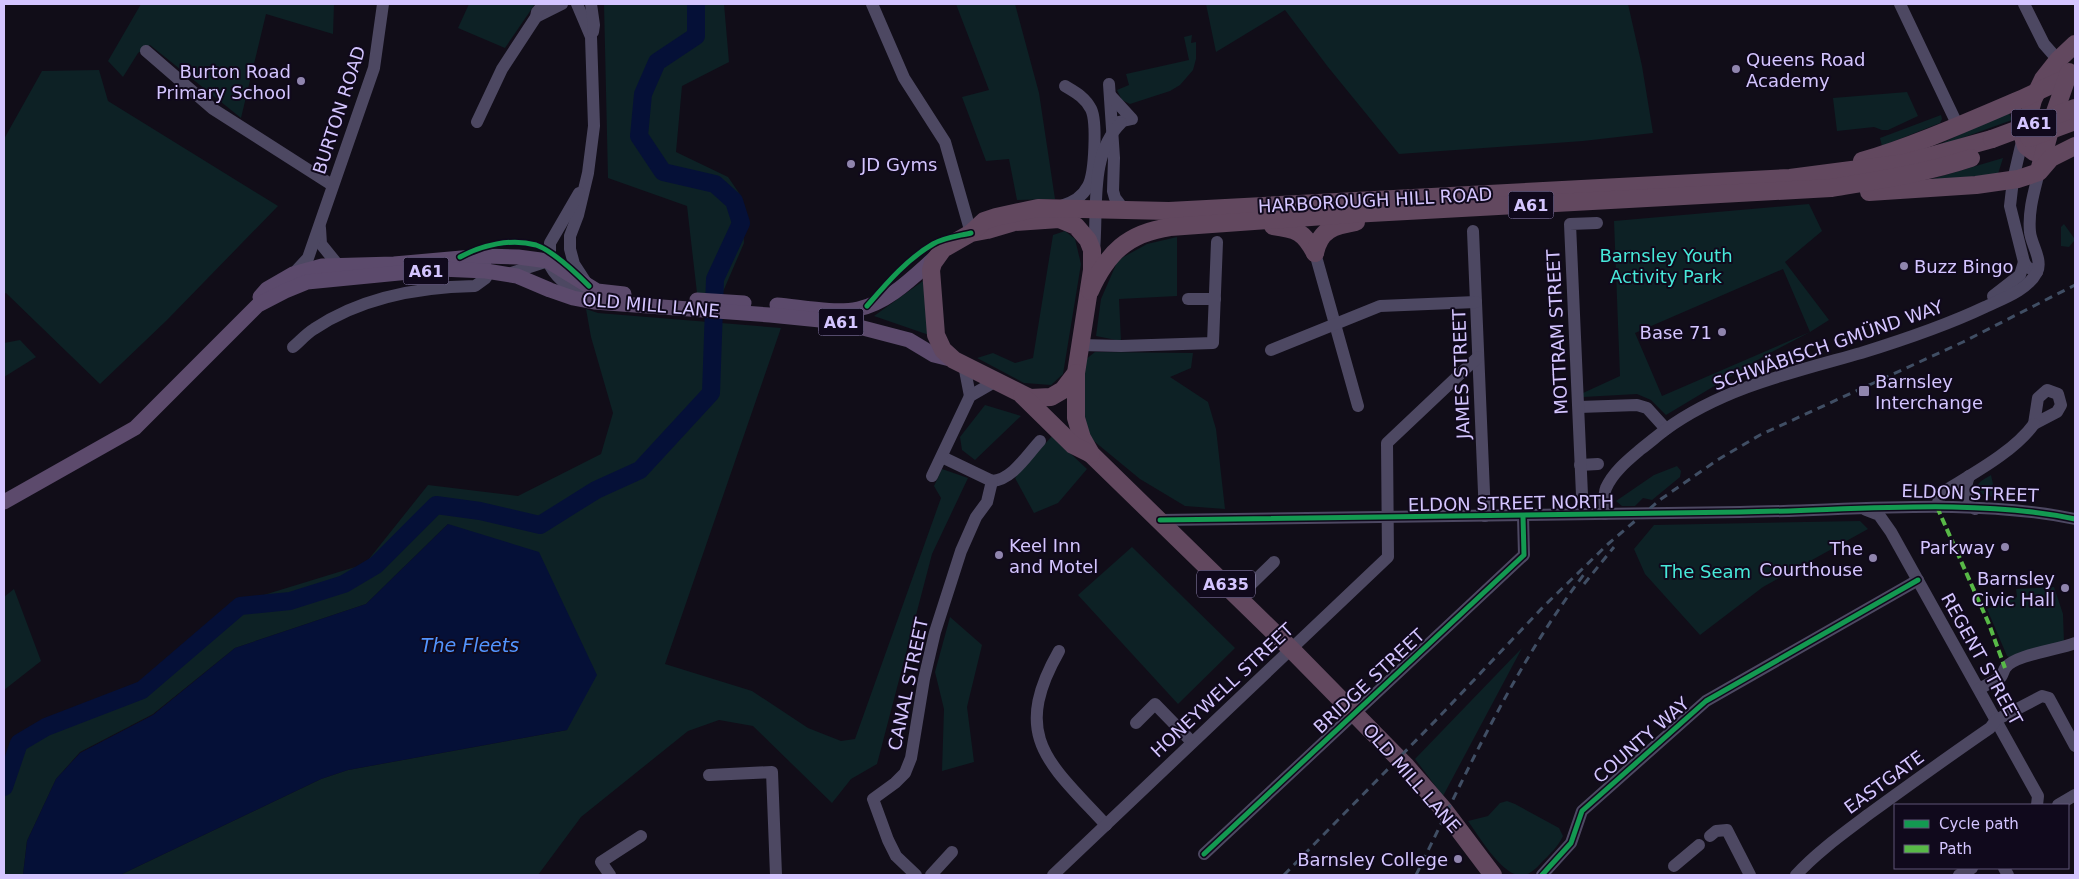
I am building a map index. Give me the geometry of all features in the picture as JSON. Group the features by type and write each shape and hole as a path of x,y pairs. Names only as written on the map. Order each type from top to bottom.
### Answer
{"highway":[{"path":"2023,137 2032,96 2043,79 2067,59 2075,44"},
{"path":"2044,162 2055,112 2071,77 2067,59"},
{"name":"A61","path":"1806,177 1919,143 2032,96 2048,85 2071,77"},
{"name":"A61","path":"2032,96 2055,112"},
{"name":"HARBOROUGH HILL ROAD","path":"1090,291 1098,272 1114,252 1134,237 1154,229 1352,214 1831,188 1892,178 1944,166 2075,108"},
{"name":"HARBOROUGH HILL ROAD","path":"971,233 984,221 996,217 1024,210 1051,208 1169,211 1806,177 1905,163 1994,144 2075,121"},
{"name":"A61","path":"2023,137 2026,146 2044,162"},
{"name":"A61","path":"1831,188 1872,192 2013,180 2075,146"},
{"path":"1316,253 1320,238 1329,229 1338,225 1408,212"},
{"path":"1059,219 1066,220 1076,226 1088,240 1092,250 1092,270 1076,373 1063,390 1051,397 1038,399 1020,393 959,363 939,344 936,335 930,279 933,263 938,255 950,243 971,233 1014,222 1059,219"},
{"path":"1232,223 1274,226 1300,232 1308,240 1316,253"},
{"name":"OLD MILL LANE","path":"1076,373 1076,418 1082,438 1091,454 1291,649 1405,765 1444,810 1493,875"},
{"name":"OLD MILL LANE","path":"1020,393 1073,445 1091,454"}],"main road":[{"name":"OLD MILL LANE","path":"258,305 260,297 267,289 294,274 312,268 338,265 485,263 550,290 594,302 720,307 860,308 884,298 938,255"},
{"name":"OLD MILL LANE","path":"258,305 285,291 314,281 440,270 518,257 549,258 597,291 699,306"},
{"name":"A61","path":"4,502 135,428 258,305"},
{"name":"OLD MILL LANE","path":"720,307 820,319 860,326 909,340 934,354 959,363"}],"street":[{"name":"BURTON ROAD","path":"294,274 308,258 374,68 383,4"},
{"path":"477,122 502,69 536,17 537,12 544,4"},
{"path":"536,17 562,4"},
{"path":"577,4 591,36"},
{"path":"508,274 549,258 560,249 570,236 578,215 588,173 594,126 591,36 594,25 590,4"},
{"path":"872,4 904,78 945,142 971,233"},
{"path":"1900,4 1958,126"},
{"path":"2024,4 2044,44 2067,59 2075,50"},
{"path":"146,51 213,109 332,185"},
{"path":"1051,208 1073,202 1085,191 1090,181 1093,155 1095,126 1092,110 1082,97 1065,86"},
{"path":"1092,270 1101,156 1119,124 1110,90 1119,124 1114,158 1113,192 1115,198 1125,211"},
{"path":"1093,155 1102,132 1119,124"},
{"path":"2011,212 2013,180 2023,137"},
{"path":"1988,183 1999,191 2011,212 2024,262 2027,267 2037,272 2039,265 2030,233 2031,202 2044,162"},
{"path":"588,173 570,210 550,243 549,258 551,270 558,278 594,302"},
{"path":"2011,212 2023,212 2031,202"},
{"name":"MOTTRAM STREET","path":"1582,495 1570,224 1596,223"},
{"name":"BURTON ROAD","path":"320,226 321,244 338,265"},
{"name":"JAMES STREET","path":"1472,231 1485,516"},
{"path":"570,236 570,250 574,264 589,286"},
{"path":"1080,345 1121,346 1212,343 1217,242"},
{"path":"1316,253 1358,406"},
{"name":"SCHWÄBISCH GMÜND WAY","path":"1969,314 2014,281 2020,275 2024,262"},
{"path":"293,347 314,329 352,309 381,299 428,289 475,286 486,278 485,263"},
{"name":"SCHWÄBISCH GMÜND WAY","path":"1605,514 1604,494 1614,475 1629,459 1666,429 1703,408 1748,388 1907,338 1969,314 2019,289 2030,281 2037,272"},
{"path":"1188,299 1215,299"},
{"path":"1270,350 1380,306 1476,302"},
{"name":"HONEYWELL STREET","path":"1053,875 1388,558 1387,443 1478,357"},
{"path":"959,363 970,396"},
{"path":"932,476 970,396 996,381"},
{"path":"1579,407 1637,405 1647,408 1666,429"},
{"path":"1937,507 1940,494 1969,476 2013,444 2034,424"},
{"path":"942,457 992,481 1006,477 1040,441"},
{"path":"1580,465 1598,464"},
{"path":"1969,476 1965,493 1975,508"},
{"name":"CANAL STREET","path":"916,875 896,856 873,799 905,773 911,758 924,679 935,632 961,551 976,517 987,502 992,481"},
{"path":"1891,532 1891,524 1895,517 1913,507"},
{"name":"ELDON STREET","path":"1863,509 1913,507 1975,508 2036,511 2075,519"},
{"name":"ELDON STREET NORTH","path":"1160,520 1387,519 1863,509"},
{"name":"REGENT STREET","path":"1863,509 1879,515 1891,532 2038,796 2037,804"},
{"name":"BRIDGE STREET","path":"1204,854 1524,555 1523,516"},
{"path":"1238,597 1274,562"},
{"name":"COUNTY WAY","path":"1542,875 1571,843 1582,811 1706,701 1918,580"},
{"path":"1979,689 2001,677 2005,668 2010,664 2028,656 2075,644"},
{"path":"1059,651 1048,673 1038,704 1036,725 1040,742 1047,757 1063,778 1106,825"},
{"name":"EASTGATE","path":"1796,875 1807,863 1849,829 1990,728 1996,720 2042,696 2049,698 2075,746"},
{"path":"1136,723 1155,704 1192,742"},
{"path":"709,775 772,772 776,875"},
{"path":"2060,804 2075,795"},
{"path":"1710,836 1716,831 1727,830 1750,875"},
{"path":"610,875 601,862 641,836"},
{"path":"1674,866 1699,845"},
{"path":"931,875 952,852"},
{"path":"1959,875 1970,869"}],"green space":[{"path":"141,4 334,4 333,34 266,14 241,118 150,45 138,53 123,77 108,61"},
{"path":"469,4 535,4 505,48 458,28"},
{"path":"604,4 724,4 729,62 682,86 676,152 728,177 741,196 744,243 722,294 697,293 687,206 608,178"},
{"path":"956,4 1015,4 1039,93 1055,199 1017,200 1009,159 986,161 962,97 989,90"},
{"path":"1206,4 1628,4 1642,66 1653,133 1583,141 1399,154 1328,67 1285,10 1216,52"},
{"path":"1192,35 1191,43 1196,42 1196,59 1193,70 1180,85 1170,91 1130,104 1122,100 1117,90 1129,85 1126,74 1189,60 1184,37"},
{"path":"99,70 108,101 278,206 167,320 100,384 6,293 4,294 4,139 42,71"},
{"path":"1907,92 1918,116 1888,130 1874,127 1837,131 1833,98"},
{"path":"2008,111 2012,120 1926,151"},
{"path":"1941,115 1940,123 1882,146 1880,138"},
{"path":"2003,158 1998,174 1925,181"},
{"name":"Barnsley Youth Activity Park","path":"1809,204 1822,231 1785,262 1829,320 1810,332 1766,355 1666,415 1651,400 1637,394 1583,397 1583,393 1620,376 1614,221","holes":["1783,269 1810,332 1662,396 1635,333"]},
{"path":"2064,224 2074,238 2069,247 2061,246 2061,227"},
{"path":"1065,231 1075,239 1081,264 1063,374 1051,385 1024,383 977,358 993,353 1015,363 1033,358 1053,235"},
{"path":"1177,237 1177,296 1119,299 1121,341 1096,336 1101,299 1118,260 1147,244"},
{"path":"923,281 929,335 874,316"},
{"path":"586,309 598,313 781,328 665,664 752,691 808,728 841,741 855,739 941,498 934,486 942,469 968,478 932,554 877,764 851,779 832,803 753,726 719,720 688,731 581,817 538,875 120,875 321,779 348,770 567,730 448,524 366,604 235,648 153,714 80,752 56,779 27,841 23,875 4,875 4,795 19,743 46,727 142,690 234,604 365,564 428,485 518,496 601,454 613,413 591,337"},
{"path":"20,340 36,357 4,377 4,343"},
{"path":"1095,352 1193,353 1191,368 1170,377 1208,402 1216,429 1225,509 1185,506 1140,479 1089,437 1078,406 1085,360"},
{"path":"985,405 1021,416 975,460 962,450 960,437"},
{"path":"1052,436 1087,469 1058,503 1034,513 1015,478"},
{"path":"1677,466 1681,471 1680,477 1652,500 1643,498 1635,506 1622,506 1616,501 1654,475"},
{"path":"1991,475 1992,485 1997,498 1978,493 1977,490 1978,484"},
{"name":"The Seam","path":"1860,521 1868,529 1763,587 1700,635 1645,574 1634,549 1654,525"},
{"path":"1132,547 1235,648 1178,704 1078,595"},
{"path":"2054,587 2063,614 2064,643 2007,656 1987,609 2017,597 2016,589"},
{"path":"14,589 41,661 4,690 4,597"},
{"path":"950,617 982,645 967,707 974,762 942,771 944,709 935,672"},
{"path":"1522,648 1443,796 1415,759"},
{"path":"1507,801 1559,828 1563,836 1539,866 1525,875 1518,875 1504,867 1490,852 1468,821 1488,816 1500,803"}],"water":[{"name":"The Fleets","path":"448,524 539,552 597,675 567,730 348,770 321,779 120,875 23,875 27,841 56,779 80,753 153,715 235,648 366,604"}],"waterway":[{"path":"4,787 19,743 46,727 142,690 240,606 290,601 344,584 376,565 436,505 480,511 540,525 596,490 640,470 711,393 715,279 741,223 734,201 715,184 663,172 639,136 643,94 657,62 696,36 696,4"}],"railway":[{"path":"1284,875 1438,718 1544,606 1608,544 1661,499 1719,459 1760,435 1963,342 2075,285"},
{"path":"1584,584 1614,547"},
{"path":"1416,875 1473,759 1514,682 1559,608 1585,573"}],"marked path":[{"path":"1937,507 1989,624 2005,668"}],"cycle path":[{"path":"867,306 897,272 923,250 942,240 971,233"},
{"path":"460,257 478,249 497,244 517,242 536,245 557,257 589,286"},
{"path":"1160,520 1595,515 1908,507 1993,508 2035,512 2075,519"},
{"path":"1204,854 1524,555 1523,516"},
{"path":"1542,875 1571,843 1582,811 1706,701 1918,580"}],"place":[{"name":"Queens Road Academy","path":"1736,69"},
{"name":"Burton Road Primary School","path":"301,81"},
{"name":"JD Gyms","path":"851,164"},
{"name":"Buzz Bingo","path":"1904,266"},
{"name":"Base 71","path":"1722,332"},
{"name":"Barnsley Interchange","path":"1864,391"},
{"name":"Parkway","path":"2005,547"},
{"name":"Keel Inn and Motel","path":"999,555"},
{"name":"The Courthouse","path":"1873,558"},
{"name":"Barnsley Civic Hall","path":"2065,588"},
{"name":"Barnsley College","path":"1458,859"}]}
